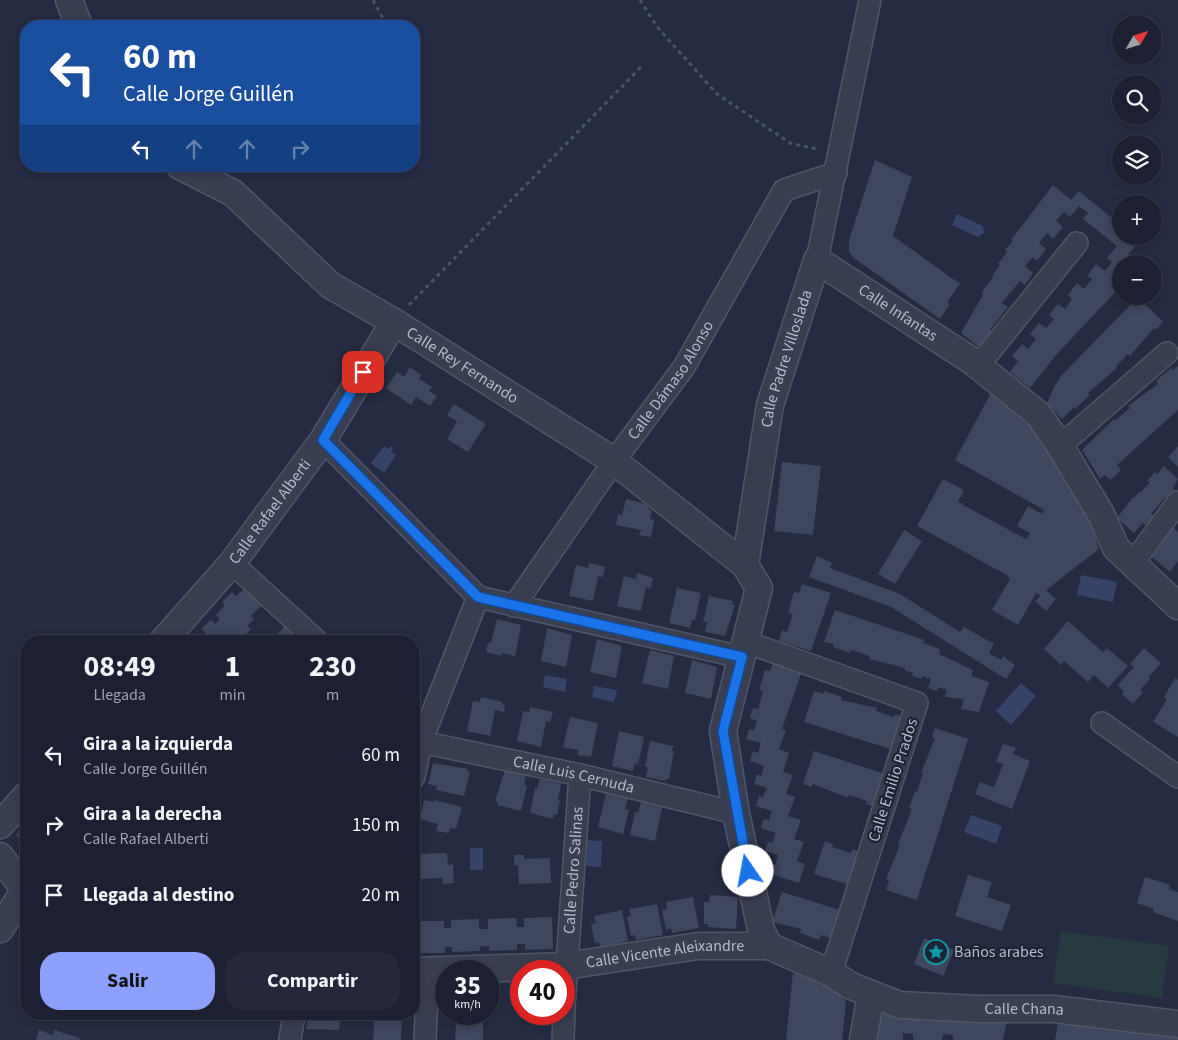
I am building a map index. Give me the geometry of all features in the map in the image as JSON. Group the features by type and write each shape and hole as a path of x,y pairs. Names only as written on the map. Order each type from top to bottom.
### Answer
{"street":[{"path":"69,0 77,20"},
{"name":"Calle Padre Villoslada","path":"745,565 770,405 817,260 870,0"},
{"name":"Calle Dámaso Alonso","path":"514,606 614,461 684,367 784,190 838,164"},
{"name":"Calle Rey Fernando","path":"192,172 233,193 330,285 394,322 614,461 745,565"},
{"path":"978,366 1077,243"},
{"name":"Calle Infantas","path":"817,260 978,366 1038,414 1060,446 1101,514 1116,548 1178,606"},
{"name":"Calle Rafael Alberti","path":"168,635 232,564 323,440 394,322"},
{"path":"1060,446 1167,353"},
{"path":"323,440 478,597 514,606 744,650"},
{"path":"1133,562 1178,502"},
{"path":"232,564 310,635"},
{"path":"745,565 759,588 723,731 736,813 761,930 769,946"},
{"path":"420,732 478,597"},
{"name":"Calle Emilio Prados","path":"744,650 917,703 831,973"},
{"path":"1102,723 1178,777"},
{"name":"Calle Luis Cernuda","path":"420,740 580,775 736,813"},
{"name":"Calle Pedro Salinas","path":"565,960 580,775"},
{"path":"0,825 20,803"},
{"path":"0,856 20,884"},
{"path":"0,929 20,899"},
{"name":"Calle Vicente Aleixandre","path":"575,964 698,946 769,946"},
{"name":"Calle Chana","path":"769,946 831,973 851,986 900,1005 1054,1010 1178,1024"},
{"name":"Calle Vicente Aleixandre","path":"421,971 510,968"},
{"path":"421,971 425,1040"},
{"path":"863,1040 871,994"},
{"path":"290,1040 293,1020"},
{"path":"563,1040 564,1025"}],"path":[{"path":"373,0 384,20"},
{"path":"640,0 658,28 717,94 790,143 838,164"},
{"path":"394,322 641,67"}],"shaded area":[{"path":"1061,931 1169,946 1162,998 1053,983"}],"water":[{"path":"957,214 983,226 984,233 978,237 952,225"},
{"path":"384,446 388,449 391,446 393,448 391,452 396,455 384,473 371,463"},
{"path":"1081,575 1117,582 1113,602 1077,595"},
{"path":"545,675 567,679 565,692 543,687"},
{"path":"1021,683 1036,696 1011,725 996,711"},
{"path":"594,686 617,690 614,702 592,697"},
{"path":"971,815 1002,826 996,844 964,832"},
{"path":"587,840 602,841 601,867 586,866"},
{"path":"470,848 483,848 483,870 470,870"}],"building":[{"path":"875,160 912,177 893,236 960,284 947,302 950,304 940,319 854,258 849,252 849,240"},
{"path":"1053,185 1071,200 1079,191 1112,218 1112,242 1083,219 1088,213 1079,206 1070,217 1064,212 1056,221 1063,227 1053,239 1047,233 1039,243 1046,249 1037,261 1033,257 1025,266 1033,273 1025,285 1020,281 1002,303 1008,307 990,330 993,333 980,348 961,333 983,295 982,293 986,286 1000,265 998,264 1007,252 1005,250 1013,241 1011,240"},
{"path":"1116,245 1136,245 1128,255 1112,255 1112,262 1107,258 1117,246"},
{"path":"1112,262 1112,296 1056,355 1030,388 1010,372 1018,361 1012,356 1022,344 1028,349 1036,339 1030,334 1039,323 1046,328 1054,319 1049,315 1058,304 1065,309 1072,299 1068,295 1077,283 1084,289 1092,279 1087,276 1096,264 1105,271"},
{"path":"1130,305 1146,305 1163,322 1156,330 1154,328 1130,356 1128,354 1116,366 1117,368 1088,393 1090,395 1062,419 1047,403 1059,378"},
{"path":"1178,366 1178,410 1117,465 1121,470 1110,480 1105,475 1100,479 1082,450 1114,419 1116,420 1130,408 1128,406 1158,384 1156,381 1171,368 1173,370"},
{"path":"410,367 421,375 419,379 432,387 429,391 437,396 430,406 416,397 411,405 386,388 397,372 404,377"},
{"path":"991,393 1033,423 1096,529 1093,530 1099,549 1046,590 1056,599 1046,611 1035,601 1041,596 1036,593 1018,625 992,610 1010,579 1007,575 917,526 943,479 964,490 958,502 1026,539 1030,533 1017,526 1028,506 1042,514 1044,510 955,460"},
{"path":"454,404 486,424 468,452 447,439 457,421 447,415"},
{"path":"1178,446 1178,467 1168,457"},
{"path":"782,462 821,466 813,535 774,531"},
{"path":"1164,466 1178,479 1173,488 1176,491 1168,499 1166,497 1151,514 1153,516 1146,525 1143,523 1134,533 1117,518 1133,497 1140,493 1150,482 1147,481 1155,472 1157,474"},
{"path":"626,499 643,503 652,511 650,519 654,520 651,537 639,535 641,530 616,525 618,514 622,515"},
{"path":"1173,527 1178,532 1178,561 1170,572 1152,557"},
{"path":"904,530 922,541 895,584 878,574"},
{"path":"817,556 832,563 830,568 900,594 960,632 964,627 994,644 989,653 1001,660 1003,656 1015,665 1006,679 891,607 809,577"},
{"path":"589,563 605,567 603,577 598,576 593,601 569,596 576,565 588,568"},
{"path":"637,573 653,578 651,588 646,587 641,611 617,606 624,576 636,579"},
{"path":"802,584 831,593 811,651 779,641 782,630 787,632 793,614 788,613 794,592 799,593"},
{"path":"245,588 262,605 251,616 254,619 247,626 251,629 245,635 204,635 206,633 201,629 211,620 215,624 220,619 216,615 225,605 222,602 232,592 236,596"},
{"path":"677,588 701,593 695,620 692,620 690,628 669,623"},
{"path":"709,596 733,601 732,604 735,605 725,636 705,632 707,622 703,622"},
{"path":"835,610 924,640 923,643 940,649 939,654 973,670 971,676 989,682 979,712 961,709 964,699 945,697 947,690 938,687 937,691 928,688 931,679 922,676 921,679 912,676 913,673 904,670 905,668 869,659 870,656 851,650 850,653 833,647 834,644 824,642"},
{"path":"497,619 521,625 515,656 502,653 501,656 486,652 488,643 491,643"},
{"path":"1068,621 1103,652 1107,648 1128,666 1108,688 1094,675 1088,682 1064,661 1061,665 1044,649"},
{"path":"285,625 296,635 277,635"},
{"path":"547,628 572,635 566,667 541,661"},
{"path":"597,639 622,646 616,678 590,672"},
{"path":"1144,648 1161,663 1140,690 1143,692 1133,704 1122,694 1124,692 1118,685 1134,667 1130,664"},
{"path":"650,650 674,656 668,689 642,683"},
{"path":"692,660 717,667 711,699 685,693"},
{"path":"773,662 802,671 782,729 786,730 779,749 789,753 783,772 793,775 786,794 795,797 788,816 801,820 794,839 804,842 797,861 805,864 799,883 768,873 770,863 775,865 778,855 765,851 768,841 772,843 776,833 761,828 764,819 769,820 772,811 756,806 759,796 763,797 767,788 754,784 757,774 761,776 764,766 750,761 753,751 758,753 761,743 746,739 749,729 754,730 757,721 750,718 753,708 758,709 763,691 759,690 765,670 770,671"},
{"path":"1175,678 1178,680 1178,737 1153,722 1167,699 1164,697"},
{"path":"814,691 823,694 824,691 842,697 841,700 877,708 876,711 894,717 895,714 905,717 894,750 804,722"},
{"path":"481,697 502,702 505,705 504,712 495,710 490,736 467,731 473,701 480,702"},
{"path":"530,707 553,712 550,722 546,721 541,747 517,741 523,711 529,712"},
{"path":"570,717 598,723 591,757 578,755 578,750 563,747"},
{"path":"935,728 968,739 917,900 886,890 889,880 886,879 912,809 909,808 915,791 917,792 923,773 921,773 935,738 932,737"},
{"path":"619,731 644,737 638,764 635,763 633,771 612,766"},
{"path":"650,741 673,746 672,751 674,751 669,779 665,781 646,777 648,767 645,767"},
{"path":"1003,744 1016,748 1013,754 1030,761 1012,809 975,794 980,782 994,787 1003,764 996,762"},
{"path":"814,751 885,774 875,807 866,804 867,801 849,795 848,798 813,784 812,787 803,784"},
{"path":"433,763 468,769 467,771 470,772 464,796 436,790 437,786 428,784"},
{"path":"505,770 526,775 524,785 527,786 521,811 497,805 498,802 495,801"},
{"path":"540,779 561,784 557,815 554,814 553,819 530,813 535,788 537,788"},
{"path":"606,793 628,798 625,809 629,810 623,834 598,827"},
{"path":"424,800 434,802 435,800 462,807 456,829 450,828 449,833 436,831 438,824 420,819"},
{"path":"641,802 662,807 655,841 630,835 635,812 638,812"},
{"path":"20,819 20,828 15,824"},
{"path":"20,830 20,839 16,835"},
{"path":"825,841 833,844 832,847 851,853 852,849 861,852 850,885 814,874"},
{"path":"447,853 448,865 453,864 454,883 443,884 443,878 420,879 420,854"},
{"path":"514,855 524,855 524,859 550,858 551,883 519,884 518,865 514,865"},
{"path":"968,875 992,882 987,897 1011,905 1002,931 955,916"},
{"path":"1145,877 1170,885 1169,889 1178,892 1178,921 1153,912 1154,909 1137,903"},
{"path":"782,892 840,910 830,938 821,935 819,940 800,933 801,929 772,922"},
{"path":"710,895 738,897 736,929 708,927 708,924 704,924 704,902 709,902"},
{"path":"693,897 699,928 672,933 671,928 666,930 662,910 667,909 666,902"},
{"path":"657,904 663,935 636,940 635,935 631,936 627,917 631,916 629,909"},
{"path":"622,910 628,941 600,947 599,942 595,943 591,924 596,923 594,916"},
{"path":"552,917 553,949 525,950 525,944 517,944 517,950 489,951 489,946 480,946 480,951 452,952 452,947 445,947 445,953 420,953 420,921 444,921 444,928 451,928 451,920 479,919 479,929 488,929 488,919 516,918 517,927 524,927 524,918"},
{"path":"924,938 954,950 943,976 914,964"},
{"path":"793,972 803,974 840,993 846,1003 842,1040 786,1040"},
{"path":"870,1014 1008,1015 1003,1040 953,1040 953,1035 943,1034 942,1040 913,1040 913,1034 903,1033 903,1040 867,1040"},
{"path":"1059,1016 1178,1028 1178,1040 1055,1040"},
{"path":"308,1020 340,1020 339,1030 306,1029"},
{"path":"375,1020 402,1020 401,1040 373,1040"},
{"path":"456,1025 483,1025 483,1040 455,1040"},
{"path":"39,1030 53,1035 54,1030 80,1038 79,1040 36,1040"}],"place":[{"name":"Baños arabes","path":"936,952"}],"route":[{"path":"363,372 323,440 478,597 742,657 723,731 736,813 748,871"}]}
